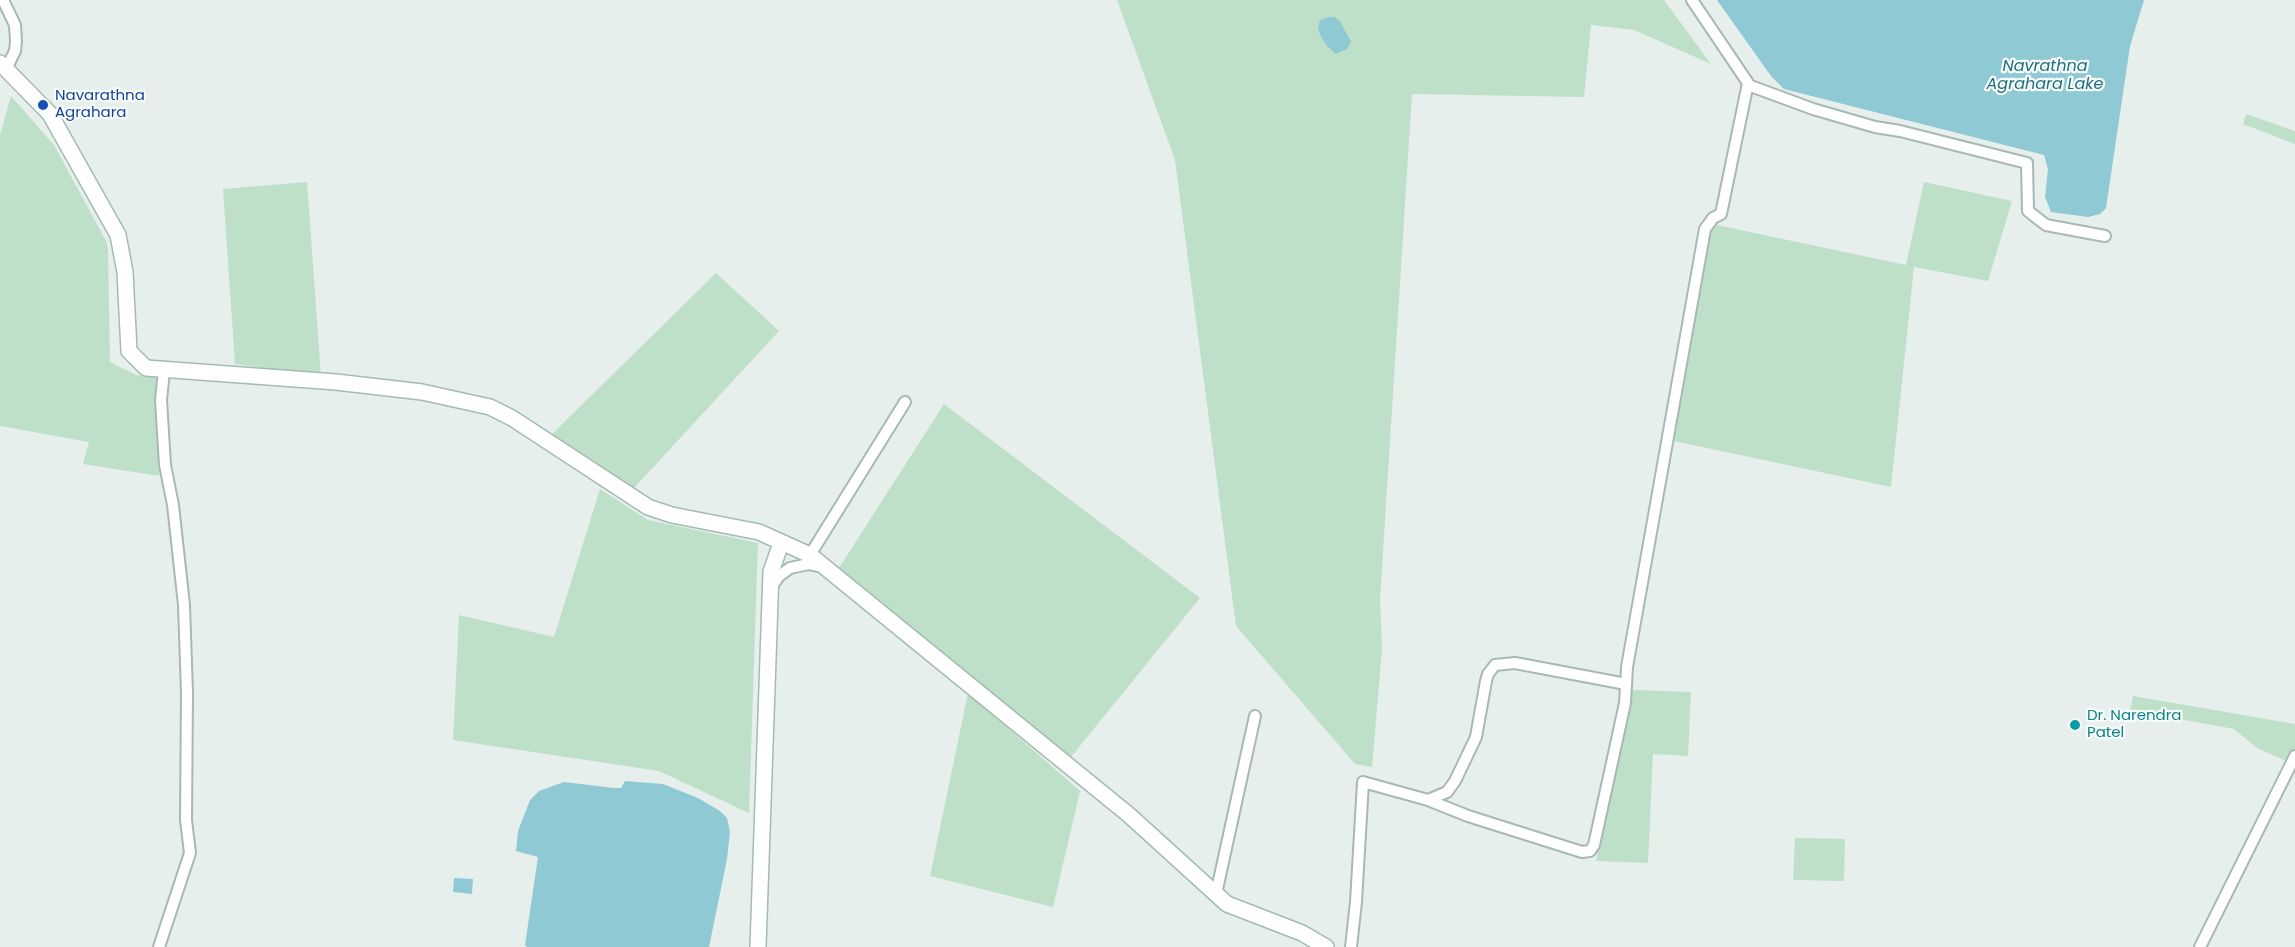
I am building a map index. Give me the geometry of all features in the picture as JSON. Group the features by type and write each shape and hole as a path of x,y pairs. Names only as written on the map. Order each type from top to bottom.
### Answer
{"street":[{"path":"3,0 15,25 16,41 15,51 3,66 50,114 118,235 124,272 129,351 146,368 336,382 422,392 490,407 512,418 648,507 672,515 759,532 810,555 1129,815 1227,904 1302,933 1326,947"},
{"path":"1692,0 1748,85 1813,109 1875,127 1900,130 2027,163 2028,211 2046,225 2105,236"},
{"path":"1351,947 1363,782 1428,800 1468,816 1566,848 1582,852 1590,851 1598,828 1625,703 1628,660 1705,229 1713,218 1721,214 1748,85"},
{"path":"159,947 190,853 186,820 187,693 184,605 173,505 165,465 161,400 164,370"},
{"path":"810,555 905,402"},
{"path":"758,947 771,572 781,543"},
{"path":"771,588 778,576 796,565 815,564 826,569"},
{"path":"1428,800 1447,792 1455,781 1476,737 1486,681 1488,674 1496,665 1515,663 1626,684"},
{"path":"1216,894 1255,716"},
{"path":"2200,947 2295,756"}],"green space":[{"path":"1117,0 1664,0 1711,64 1634,30 1591,25 1584,97 1412,94 1380,599 1382,649 1372,767 1355,764 1236,626 1175,160"},
{"path":"11,96 54,145 106,241 110,362 136,375 157,377 159,476 83,464 89,442 0,426 0,135"},
{"path":"2246,114 2295,131 2295,144 2243,124"},
{"path":"307,182 321,376 235,364 223,189"},
{"path":"1924,182 2012,201 1988,281 1914,267 1891,487 1674,441 1712,224 1906,265"},
{"path":"716,273 779,331 634,488 552,434"},
{"path":"944,404 1200,598 1071,757 839,568"},
{"path":"600,489 648,520 758,543 749,813 659,771 453,740 459,615 554,637"},
{"path":"1633,690 1691,692 1688,756 1653,754 1648,863 1596,861"},
{"path":"968,693 1080,791 1053,907 930,876"},
{"path":"2133,696 2295,724 2295,765 2257,748 2234,729 2130,712"},
{"path":"1795,838 1845,839 1844,881 1793,880"}],"water":[{"name":"Navrathna Agrahara Lake","path":"1717,0 2144,0 2130,46 2106,208 2100,214 2088,217 2051,212 2045,197 2048,169 2044,155 1784,89 1771,76"},
{"path":"1334,17 1340,21 1351,42 1347,49 1336,54 1326,45 1318,27 1320,20"},
{"path":"625,781 663,784 698,798 727,818 730,832 727,859 709,947 527,947 525,945 538,857 516,851 518,831 530,800 539,791 564,782 621,788"},
{"path":"454,878 473,879 472,894 453,892"}],"place":[{"name":"Navarathna Agrahara","path":"43,105"},
{"name":"Dr. Narendra Patel","path":"2075,725"}]}
